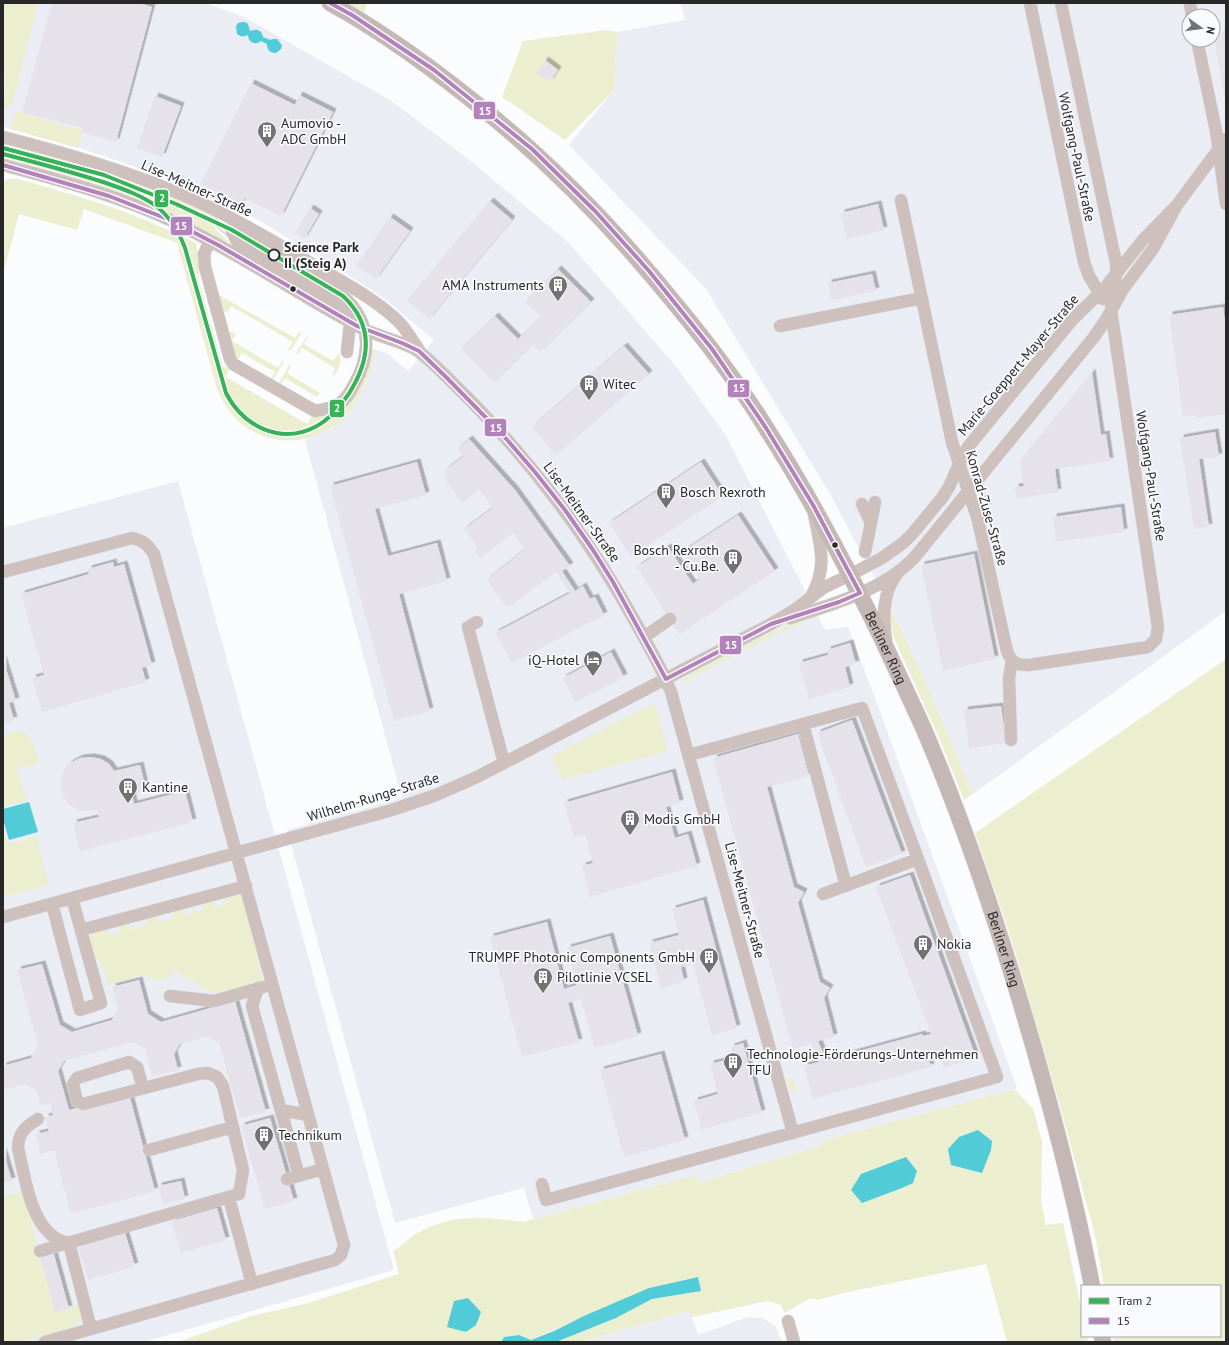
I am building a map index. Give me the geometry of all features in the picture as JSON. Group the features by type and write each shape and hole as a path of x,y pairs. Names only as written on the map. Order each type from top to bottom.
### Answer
{"main road":[{"name":"Berliner Ring","path":"330,3 352,15 464,93 532,149 596,212 649,271 712,349 766,428 813,505 860,594 926,736 952,801 986,894 1007,958 1049,1101 1065,1161 1092,1285"}],"street":[{"name":"Wolfgang-Paul-Straße","path":"1030,3 1084,262 1089,276 1111,310"},
{"name":"Wolfgang-Paul-Straße","path":"1012,661 1019,665 1029,666 1145,648 1151,645 1156,639 1158,632 1158,623 1111,310 1116,275 1115,257 1061,3"},
{"path":"1199,48 1222,144 1226,204"},
{"name":"Lise-Meitner-Straße","path":"3,137 74,156 177,192 257,232 358,316 392,316 403,327 421,353 499,430 546,486 593,550 644,637 666,679 673,696 793,1133"},
{"name":"Marie-Goeppert-Mayer-Straße","path":"850,576 887,556 908,538 942,498 949,487 968,447 1073,319 1100,294 1142,241 1177,205 1222,144"},
{"name":"Lise-Meitner-Straße","path":"3,166 66,182 134,205 169,219 358,316 421,353"},
{"name":"Konrad-Zuse-Straße","path":"901,200 952,442 980,528 1007,652 1012,661"},
{"name":"Marie-Goeppert-Mayer-Straße","path":"860,594 898,573 914,558 968,492 1094,336 1129,280 1153,249 1177,205"},
{"path":"225,215 238,246 358,316"},
{"path":"210,241 204,254 205,267 231,361 235,366 316,411 332,408 339,404 346,398 352,387 359,370 362,354 362,342 358,316 349,301 336,291 232,230"},
{"path":"780,326 922,298"},
{"path":"347,352 358,316"},
{"path":"865,552 875,502"},
{"path":"862,504 871,523"},
{"name":"Wilhelm-Runge-Straße","path":"809,599 817,584 822,567 822,556 813,505"},
{"path":"3,572 132,538 143,541 154,554 344,1245 341,1255 335,1260 45,1342"},
{"path":"888,654 884,626 885,605 890,586 898,573"},
{"name":"Wilhelm-Runge-Straße","path":"3,917 278,842 407,805 449,790 504,764 772,624 796,609 823,588 850,576"},
{"name":"Wilhelm-Runge-Straße","path":"772,624 860,594"},
{"path":"644,637 670,619"},
{"path":"477,622 468,627 504,764"},
{"path":"1011,740 1009,678 1012,661"},
{"path":"542,1184 546,1200 996,1077 862,708 689,755"},
{"path":"803,724 846,886"},
{"path":"823,894 918,859"},
{"path":"81,930 246,886"},
{"path":"52,904 80,1010 101,1003 72,898"},
{"path":"170,996 214,1001 272,984"},
{"path":"258,988 252,1006 281,1110 293,1178 323,1169"},
{"path":"40,1251 239,1194 243,1170 223,1086 217,1077 208,1073 198,1074 83,1104 77,1101 72,1084 77,1078 129,1062 137,1067 143,1088"},
{"path":"281,1110 308,1115"},
{"path":"38,1119 27,1126 21,1133 18,1148 33,1207 40,1223 58,1240 69,1243"},
{"path":"149,1150 233,1128"},
{"path":"229,1198 252,1284"},
{"path":"69,1243 91,1329"},
{"path":"788,1321 794,1342"}],"shaded area":[{"path":"3,3 206,3 242,16 390,100 467,158 568,242 674,364 725,434 825,630 848,627 1017,1088 822,1141 823,1145 699,1182 696,1175 533,1219 524,1188 395,1223 287,830 402,798 305,440 331,429 348,412 364,387 376,350 387,353 408,371 434,340 386,300 364,285 262,222 209,195 189,186 110,158 60,142 3,127"},
{"path":"681,3 1226,3 1226,611 973,794 922,674 891,609 830,494 706,289 569,145 614,90 617,32 685,20"},
{"path":"178,481 394,1270 144,1342 3,1342 3,528"},
{"path":"690,1311 698,1335 748,1317 763,1318 776,1327 782,1342 581,1342"}],"green space":[{"path":"3,3 38,3 11,108 4,106 6,79 3,64"},
{"path":"347,3 367,3 364,13"},
{"path":"606,30 617,32 614,90 565,140 502,97 523,41"},
{"path":"16,111 83,131 78,148 11,129"},
{"path":"3,140 139,180 217,216 220,220 219,222 182,204 181,207 216,227 215,229 235,248 106,192 107,188 94,184 92,187 3,162"},
{"path":"15,178 117,209 196,243 201,272 197,274 223,367 226,367 229,370 226,377 307,424 311,417 333,411 370,348 376,350 367,379 354,405 341,420 328,430 313,437 298,440 282,440 266,437 252,431 239,421 226,406 216,385 177,243 84,209 77,230 19,214 3,274 3,182 7,179"},
{"path":"217,294 295,338 299,332 302,333 290,351 288,350 293,342 231,306 227,313 222,310"},
{"path":"231,332 236,334 232,341 278,368 282,361 284,362 273,380 271,379 275,372 242,353 238,360 229,335"},
{"path":"307,336 308,337 304,344 333,361 338,354 340,356 339,366 334,375 332,375 335,368 302,348 298,354 296,353"},
{"path":"289,365 291,366 287,373 320,393 317,397 285,378 280,385 279,384"},
{"path":"838,605 838,610 821,614 752,646 681,684 683,679 695,671 740,648 816,612"},
{"path":"891,609 922,674 973,794 964,800 939,738 894,638 891,624"},
{"path":"1226,659 1226,1342 1114,1342 1113,1337 1221,1337 1221,1285 1104,1285 1095,1235 1058,1099 1011,938 975,833"},
{"path":"652,704 656,709 668,751 562,780 552,761 554,755"},
{"path":"20,730 32,740 39,763 17,769 26,801 3,807 3,735"},
{"path":"3,826 8,844 36,836 49,885 3,897"},
{"path":"224,892 239,892 242,896 263,981 213,993 174,970 169,978 155,981 145,974 108,985 102,963 93,957 86,931 105,924 108,936 120,932 118,924 128,921 131,930 147,925 145,916 156,914 158,922 174,918 172,909 183,906 186,915 204,910 202,901 211,899 213,907 227,904"},
{"path":"793,1077 798,1094 791,1090 785,1079"},
{"path":"1014,1089 1033,1109 1042,1141 1041,1203 1045,1225 1063,1223 1081,1307 1081,1337 1087,1337 1088,1342 1007,1342 986,1264 848,1292 817,1300 810,1298 785,1313 781,1305 768,1301 692,1317 689,1311 581,1342 556,1342 616,1318 652,1299 700,1291 698,1277 655,1288 613,1304 530,1340 519,1335 504,1337 501,1342 178,1342 251,1316 305,1304 399,1274 393,1251 416,1234 429,1227 468,1218 523,1222 696,1175 700,1182 823,1145 822,1141"},
{"path":"24,1191 55,1312 80,1305 83,1314 82,1321 70,1328 21,1342 3,1342 3,1197"}],"water":[{"path":"242,22 248,24 250,31 258,30 263,37 270,40 277,39 282,45 281,49 276,53 272,52 269,51 267,44 261,41 254,43 249,40 248,35 238,35 236,26 238,23"},
{"path":"29,802 38,832 9,840 3,819 3,809"},
{"path":"978,1130 992,1141 991,1150 982,1173 951,1165 948,1149 959,1137"},
{"path":"906,1157 917,1171 913,1183 862,1203 851,1190 861,1174"},
{"path":"698,1277 701,1291 652,1299 616,1318 556,1342 501,1342 504,1337 519,1335 531,1340 649,1288"},
{"path":"468,1298 481,1312 476,1325 466,1332 447,1327 454,1301"}],"building":[{"path":"52,3 139,3 152,7 116,142 81,132 83,128 22,112"},
{"path":"1226,28 1226,99 1216,48 1221,48 1221,35"},
{"path":"545,60 558,70 550,82 536,73"},
{"name":"Aumovio - ADC GmbH","path":"251,83 295,105 299,95 333,112 281,216 245,198 242,204 201,184"},
{"path":"155,96 181,106 162,157 137,148"},
{"path":"490,201 512,220 429,319 407,301"},
{"path":"878,204 884,230 847,239 841,213"},
{"path":"310,208 319,214 304,239 295,233"},
{"path":"390,217 410,231 376,279 356,266"},
{"path":"558,269 591,302 540,352 532,344 494,382 461,349 495,316 518,339 541,317 525,302"},
{"path":"872,274 876,291 832,300 828,283"},
{"path":"1223,307 1226,330 1226,414 1196,418 1196,415 1183,416 1169,315"},
{"name":"Witec","path":"624,346 649,374 556,455 532,427"},
{"path":"1092,372 1101,435 1106,434 1110,461 1055,469 1058,492 1017,499 1015,487 1024,486 1020,461"},
{"path":"1215,432 1219,457 1199,459 1209,527 1194,529 1180,438"},
{"path":"469,439 515,490 570,566 562,571 575,591 583,586 590,599 595,597 604,615 512,663 495,633 570,593 556,572 507,608 487,580 525,549 513,533 480,558 474,550 478,547 464,529 493,508 479,489 462,503 444,477 448,475 445,470 464,456 457,449"},
{"path":"417,462 426,495 375,509 388,556 437,543 447,581 399,594 430,711 394,721 330,486"},
{"name":"Bosch Rexroth","path":"701,462 723,496 631,556 609,523"},
{"path":"986,497 988,507 982,509 980,499"},
{"path":"1121,507 1124,532 1056,542 1053,517"},
{"name":"Bosch Rexroth - Cu.Be.","path":"738,515 775,571 679,634 637,567 668,547 693,584 700,579 682,552"},
{"path":"974,554 995,659 943,671 921,565"},
{"path":"113,562 114,567 124,564 152,665 142,668 146,682 42,712 32,678 44,675 21,594 89,574 88,569"},
{"path":"850,643 856,664 845,667 850,687 809,699 799,663 828,655 827,650"},
{"name":"iQ-Hotel","path":"611,652 624,677 575,702 563,678"},
{"path":"3,659 16,701 9,703 14,720 3,723"},
{"path":"1001,706 1006,743 969,748 964,710"},
{"path":"852,720 902,854 866,867 817,733"},
{"path":"798,734 809,776 767,787 794,887 804,892 798,903 820,982 830,988 824,998 834,1037 818,1041 826,1060 922,1034 923,1036 931,1034 876,887 910,875 976,1058 944,1068 940,1057 929,1060 931,1067 813,1099 804,1066 819,1062 811,1044 793,1049 713,758"},
{"name":"Kantine","path":"91,757 101,759 109,764 114,771 140,765 146,790 132,794 134,804 185,791 193,822 80,851 73,823 99,817 97,810 78,810 68,804 61,789 61,781 63,771 70,763 80,758"},
{"name":"Modis GmbH","path":"672,772 680,803 666,807 675,838 688,834 697,866 590,897 582,866 593,863 585,834 574,837 564,803"},
{"name":"TRUMPF Photonic Components GmbH","path":"703,900 737,1028 712,1035 693,964 681,967 684,981 661,988 649,943 679,935 672,909"},
{"name":"Pilotlinie VCSEL","path":"547,922 564,989 577,985 567,948 610,936 638,1036 595,1048 581,999 568,1003 579,1042 522,1057 490,937"},
{"path":"42,964 60,1025 72,1032 112,1020 118,1008 112,987 139,980 148,1014 161,1022 235,1001 266,1112 240,1118 219,1043 208,1036 180,1044 174,1054 178,1070 152,1076 145,1048 132,1042 64,1061 58,1071 69,1110 129,1094 155,1191 71,1214 54,1150 41,1154 36,1134 49,1131 45,1117 53,1115 50,1103 41,1105 37,1091 24,1084 3,1090 3,1066 31,1058 38,1045 17,970"},
{"name":"Technologie-Förderungs-Unternehmen TFU","path":"743,1043 762,1113 702,1129 694,1101 718,1094 710,1064 734,1058 731,1047"},
{"path":"661,1054 685,1140 624,1157 600,1070"},
{"name":"Technikum","path":"270,1118 294,1201 265,1209 241,1126"},
{"path":"3,1151 12,1181 3,1183"},
{"path":"181,1181 185,1199 163,1204 158,1186"},
{"path":"217,1208 226,1240 181,1253 172,1221"},
{"path":"125,1233 135,1266 88,1280 78,1247"},
{"path":"53,1251 69,1309 55,1312 39,1254"}],"tram line":[{"name":"2","path":"3,148 104,175 176,204 232,230 343,296 353,307 360,319 366,344 365,357 361,369 348,395 325,421 302,432 289,434 276,433 252,423 233,405 226,393 185,248 177,230 169,219 156,206 132,193 68,171 3,154"},
{"path":"197,213 215,225 239,246"}],"transit line":[{"name":"15","path":"3,165 109,196 170,220 218,245 357,326 419,351 502,434 565,510 613,582 666,679 771,624 839,602 860,593 813,505 766,428 712,349 649,271 596,212 532,149 434,70 352,15 330,3"}],"place":[{"name":"Aumovio - ADC GmbH","path":"267,148"},
{"name":"Science Park II (Steig A)","path":"274,255"},
{"name":"AMA Instruments","path":"558,302"},
{"name":"Witec","path":"589,401"},
{"name":"Bosch Rexroth","path":"666,509"},
{"name":"Bosch Rexroth - Cu.Be.","path":"733,575"},
{"name":"iQ-Hotel","path":"593,677"},
{"name":"Kantine","path":"128,804"},
{"name":"Modis GmbH","path":"630,836"},
{"name":"Nokia","path":"923,961"},
{"name":"TRUMPF Photonic Components GmbH","path":"709,974"},
{"name":"Pilotlinie VCSEL","path":"543,994"},
{"name":"Technologie-Förderungs-Unternehmen TFU","path":"733,1079"},
{"name":"Technikum","path":"264,1152"}]}
